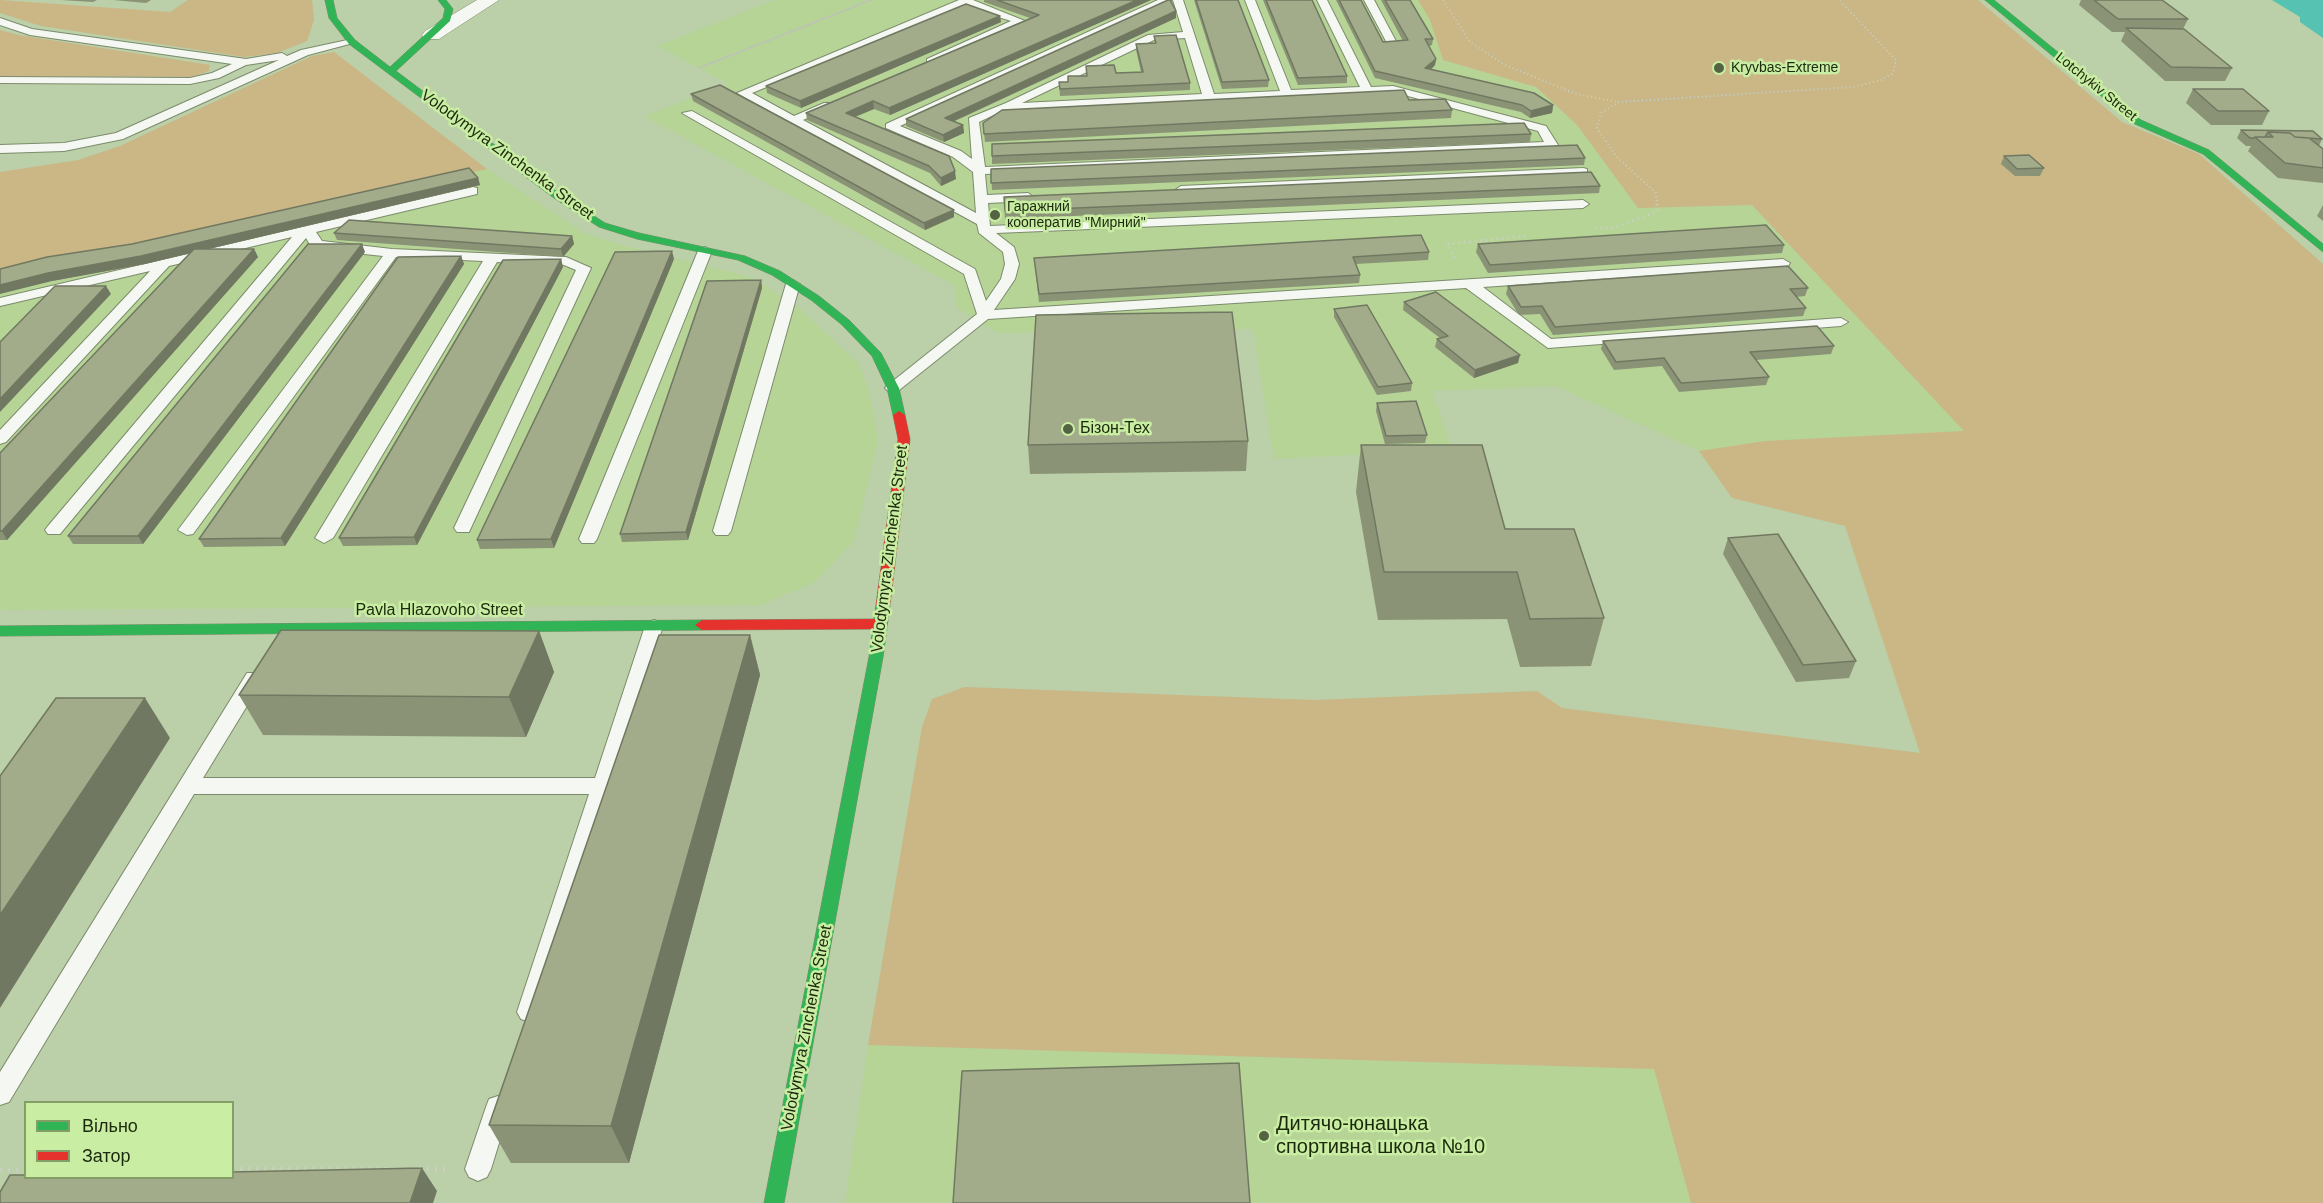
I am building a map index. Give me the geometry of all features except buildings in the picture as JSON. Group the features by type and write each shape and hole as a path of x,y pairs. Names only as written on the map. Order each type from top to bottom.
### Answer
{"main road":[{"name":"Volodymyra Zinchenka Street","path":"329,0 333,18 352,42 503,156 602,225 741,258 776,273 845,322 877,355 893,388 904,439 876,657 774,1203"},
{"path":"392,70 447,19 449,9 442,0"},
{"name":"Lotchykiv Street","path":"1989,0 2138,122 2206,152 2323,249"},
{"name":"Pavla Hlazovoho Street","path":"0,631 879,624"}],"street":[{"path":"432,35 490,0"}],"lane":[{"path":"1002,107 1393,89 1542,129 1552,145 979,171 957,154 890,126 1166,0"},
{"path":"1178,0 1209,97"},
{"path":"1250,0 1287,94"},
{"path":"1322,0 1367,90"},
{"path":"1369,0 1392,43"},
{"path":"893,388 984,315 1008,279 1012,264 1009,250 984,226 743,93 965,1 1020,21 923,64"},
{"path":"0,21 30,32 218,60 246,62 352,42"},
{"path":"984,226 979,171 983,147 973,120 1152,37 1190,35"},
{"path":"0,149 64,147 119,136 305,52"},
{"path":"0,80 190,81 215,76 246,62"},
{"path":"794,120 837,101"},
{"path":"688,113 970,272 984,315"},
{"path":"1471,125 1518,123"},
{"path":"1170,190 1582,171"},
{"path":"0,311 6,300 473,191"},
{"path":"981,199 1040,196"},
{"path":"984,226 1583,204"},
{"path":"307,228 317,245 392,254 491,260 566,261 584,268 463,528"},
{"path":"54,530 307,228"},
{"path":"588,539 705,251"},
{"path":"187,530 392,254"},
{"path":"324,538 491,260"},
{"path":"0,439 166,262"},
{"path":"984,315 1783,263"},
{"path":"1468,283 1548,344 1842,322"},
{"path":"722,531 793,284"},
{"path":"522,1034 654,626"},
{"path":"0,1094 285,628"},
{"path":"188,786 603,786"},
{"path":"478,1169 503,1090"}],"path":[{"path":"1443,0 1470,42 1505,65 1576,94 1619,102 1853,87 1881,80 1893,73 1896,60 1839,0"},
{"path":"1592,230 1615,227 1657,212 1656,193 1617,157 1598,128 1601,113 1619,102"},
{"path":"1468,283 1447,244 1536,235"},
{"path":"0,1170 24,1169"},
{"path":"234,1169 478,1169"}],"shaded area":[{"path":"0,0 170,12 188,0 312,0 314,20 307,41 277,53 244,57 41,26 0,13"},
{"path":"775,0 1418,0 1430,20 1443,60 1536,87 1577,125 1638,208 1752,205 1965,431 1765,441 1699,451 1556,386 1432,391 1452,450 1274,459 1253,329 997,333 957,308 954,285 644,116 729,84 657,46"},
{"path":"1418,0 1978,0 2122,122 2199,154 2323,264 2323,1203 1691,1203 1654,1069 868,1045 922,727 932,699 965,687 1314,700 1537,691 1562,708 1920,753 1845,526 1732,498 1699,451 1765,441 1964,431 1752,205 1638,208 1577,125 1536,87 1443,60 1430,20"},
{"path":"0,30 19,35 210,65 209,71 192,77 0,76"},
{"path":"334,52 487,169 0,275 0,172 78,160 120,146 312,56"},
{"path":"487,169 586,234 751,277 797,306 859,364 869,392 878,440 854,541 815,582 761,605 0,610 0,275"},
{"name":"Дитячо-юнацька спортивна школа №10","path":"868,1045 1654,1069 1691,1203 845,1203"}],"water":[{"path":"2272,0 2323,0 2323,38 2300,22 2300,17"}],"tram line":[{"path":"699,68 871,0"}],"traffic: fast":[{"path":"329,0 333,18 352,42 557,196 602,225 637,236 741,258 776,273 815,298 845,322 877,355 893,388 899,415"},
{"path":"392,70 447,19 449,9 442,0"},
{"path":"1989,0 2138,122 2206,152 2323,249"},
{"path":"774,1203 876,657 883,605"},
{"path":"0,631 702,625"}],"traffic: jam":[{"path":"883,605 904,439 899,415"},
{"path":"702,625 879,624"}],"place":[{"name":"Kryvbas-Extreme","path":"1719,68"},
{"name":"Гаражний кооператив \"Мирний\"","path":"995,215"},
{"name":"Бізон-Тех","path":"1068,429"},
{"name":"Дитячо-юнацька спортивна школа №10","path":"1264,1136"}]}
